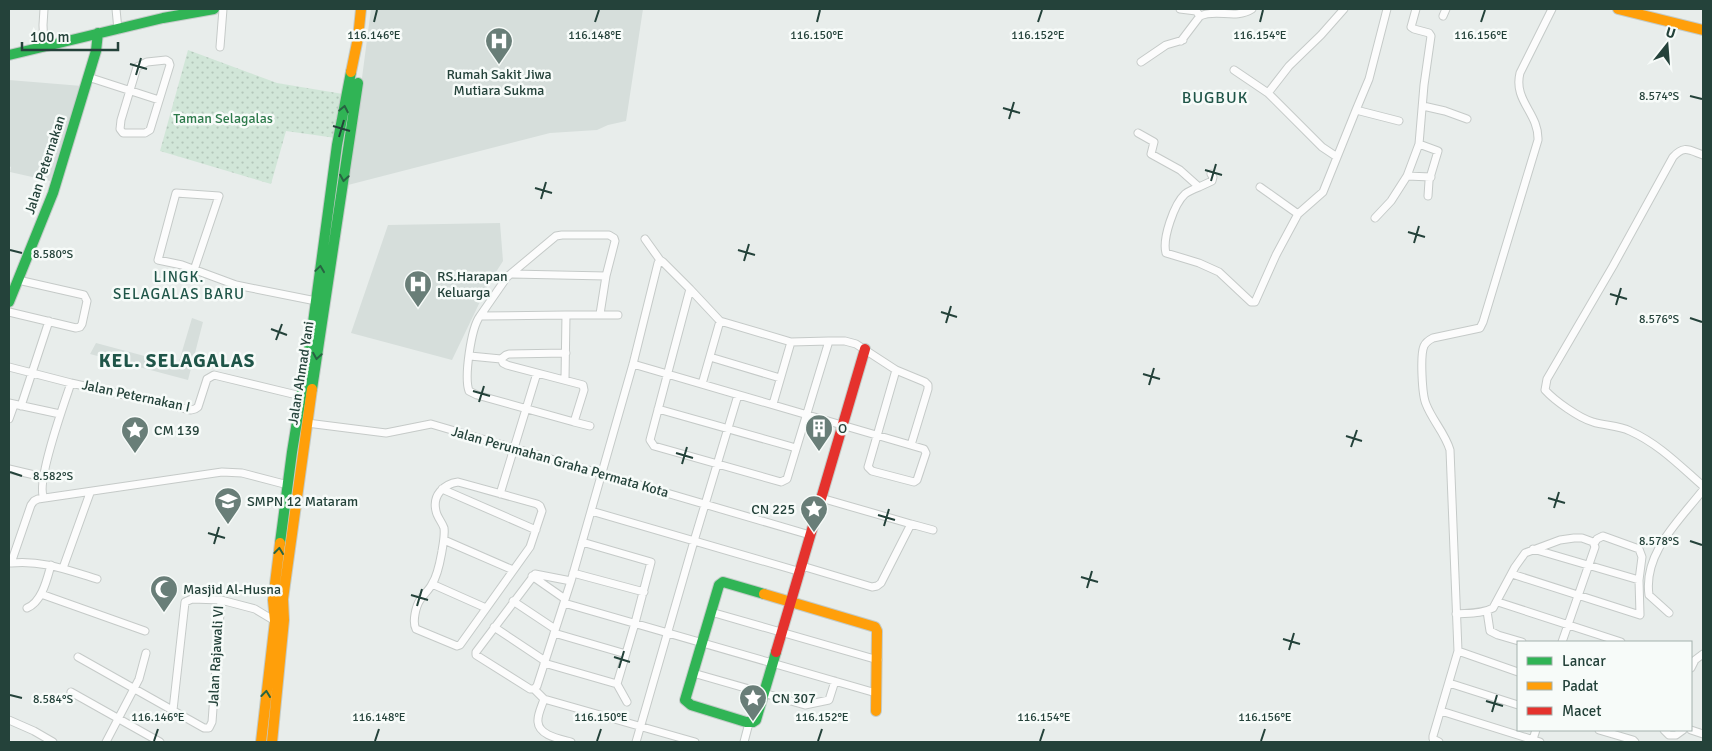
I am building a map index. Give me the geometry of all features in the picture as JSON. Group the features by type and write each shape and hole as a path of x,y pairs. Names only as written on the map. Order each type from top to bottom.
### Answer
{"main road":[{"path":"9,55 98,33 118,30 163,13 214,9"},
{"path":"318,308 337,145 358,38 361,9"},
{"name":"Jalan Ahmad Yani","path":"272,742 278,599 297,452 307,423 318,308 370,9"},
{"path":"1618,9 1703,30"},
{"name":"Jalan Peternakan","path":"9,302 53,192 96,51 98,33"},
{"path":"278,599 288,486 297,452 301,396 318,323"},
{"path":"865,349 801,569 791,602 782,632 772,663 756,720 749,723 686,702 719,585 722,582 791,602 874,627 877,631 878,660 876,711"},
{"path":"261,742 278,619"}],"street":[{"path":"44,9 44,47"},
{"path":"116,9 118,30"},
{"path":"220,47 223,9"},
{"path":"1180,9 1196,11 1200,16"},
{"path":"1176,46 1183,40 1200,16 1209,13 1239,14 1252,9"},
{"path":"1268,93 1289,66 1321,35 1344,9"},
{"path":"1211,174 1212,180 1186,193 1175,208 1169,227 1165,251 1167,254 1199,263 1219,272 1253,302 1257,300 1276,255 1298,214 1322,195 1369,79 1387,9"},
{"path":"1376,218 1391,201 1407,176 1419,144 1431,36 1429,33 1411,27 1416,9"},
{"path":"1439,742 1433,739 1433,736 1458,651 1450,450 1447,440 1428,410 1423,397 1423,347 1433,338 1480,328 1483,322 1538,140 1538,130 1521,95 1518,79 1552,9"},
{"path":"1141,62 1166,45 1183,40"},
{"path":"166,60 169,62 170,65 148,132 123,133 120,130 130,91 139,66 153,61 166,60"},
{"path":"1234,70 1268,93 1322,147 1337,157"},
{"path":"88,77 159,100"},
{"path":"1423,106 1467,119"},
{"path":"1356,110 1399,121"},
{"path":"1138,134 1154,142 1151,152 1153,156 1180,170 1199,187"},
{"path":"1419,144 1437,151 1428,196"},
{"path":"1703,155 1683,149 1673,157 1613,266 1547,379 1545,390 1549,396 1592,422 1629,430 1656,444 1703,486"},
{"path":"1407,176 1431,177"},
{"path":"1260,187 1298,214"},
{"path":"194,270 220,196 176,193 158,260 236,285 318,308"},
{"path":"590,426 477,395 469,391 467,383 473,332 480,316 507,277 556,236 608,235 614,238 600,314"},
{"path":"645,239 660,260 720,321 791,342 845,341 865,349 896,370 925,382 928,385 928,389 911,445"},
{"path":"534,689 537,686 571,581 633,364 660,260"},
{"path":"512,274 606,276"},
{"path":"9,312 75,328 80,327 87,301 86,296 18,280"},
{"path":"690,290 650,440 650,443 654,446 783,482 787,479 829,341"},
{"path":"565,379 566,315"},
{"path":"480,316 618,315"},
{"path":"9,419 14,405 32,373 49,321"},
{"path":"702,384 720,321"},
{"path":"772,404 791,342"},
{"path":"501,359 506,354 566,353"},
{"path":"470,356 501,359 507,365 580,383 584,387 574,422"},
{"path":"710,357 780,378"},
{"path":"633,364 772,404 807,415 878,435 924,449 926,453 917,480 911,482 868,469 868,465 878,435 896,370"},
{"name":"Jalan Peternakan I","path":"9,366 71,383 192,410 198,406 207,379 214,375 301,396"},
{"path":"500,494 537,373"},
{"path":"44,498 41,493 43,477 60,414 71,383"},
{"path":"636,742 738,395"},
{"path":"14,405 60,414"},
{"path":"658,409 796,448"},
{"name":"Jalan Perumahan Graha Permata Kota","path":"307,423 377,433 390,433 428,424 810,535"},
{"path":"9,469 43,477"},
{"path":"97,579 63,568 35,562 10,563 22,527 32,504 36,500 222,472 242,473 288,486"},
{"path":"461,482 540,506 541,513 530,546 460,645 457,646 416,629 414,624 418,605 432,584 437,572 444,540 444,530 435,510 435,501 442,489 447,485 461,482"},
{"path":"442,489 536,530"},
{"path":"1669,613 1649,595 1647,583 1652,562 1657,549 1703,490"},
{"path":"63,568 90,492"},
{"path":"821,498 933,530"},
{"path":"591,511 694,541 872,587 877,586 881,582 911,524"},
{"path":"1512,574 1578,595 1640,615 1639,580 1642,557 1639,549 1603,536 1597,539 1594,544 1588,565 1578,595 1568,626 1562,641"},
{"path":"1456,614 1487,611 1493,608 1525,553 1560,540 1574,538 1582,538 1594,544"},
{"path":"444,540 513,570"},
{"path":"582,542 650,562 644,592 617,684"},
{"path":"1533,549 1639,580"},
{"path":"27,608 41,594 51,566"},
{"path":"573,573 644,592"},
{"path":"571,581 538,574 532,576 476,652 476,655 530,689 534,689 544,699 695,742"},
{"path":"532,576 565,601 876,693"},
{"path":"432,584 486,608"},
{"path":"41,594 145,631"},
{"name":"Jalan Rajawali VI","path":"190,600 221,600 213,720 210,727 205,728 173,710 185,604 190,600"},
{"path":"221,600 255,608 278,619"},
{"path":"513,601 555,631 626,654"},
{"path":"1498,602 1618,641"},
{"path":"1487,611 1490,631 1519,641"},
{"path":"711,612 878,660"},
{"path":"494,628 544,662 617,684 627,702"},
{"path":"1458,651 1517,672"},
{"path":"106,742 135,689 143,670 146,653"},
{"path":"1692,666 1695,660 1703,654"},
{"path":"78,657 173,710"},
{"path":"693,673 809,705 829,700 835,681"},
{"path":"1449,683 1517,705"},
{"path":"71,692 160,742"},
{"path":"544,699 538,720 539,726 547,735 571,742"},
{"path":"1441,711 1535,742"},
{"path":"9,720 53,742"},
{"path":"744,742 749,723"},
{"path":"1602,731 1636,742"},
{"path":"1671,739 1683,731"}],"shaded area":[{"name":"Rumah Sakit Jiwa Mutiara Sukma","path":"371,9 643,9 626,121 608,125 597,130 550,133 348,185"},
{"path":"9,80 82,86 50,181 10,172"},
{"name":"RS.Harapan Keluarga","path":"500,223 503,261 489,283 452,360 351,333 388,225"},
{"path":"192,318 203,322 188,380 90,354 96,343 178,365"}],"green space":[{"name":"Taman Selagalas","path":"188,50 277,83 343,94 336,138 286,131 271,184 160,151"}],"traffic: fast":[{"path":"9,55 163,18 214,9"},
{"path":"9,302 53,193 96,51 98,33"},
{"path":"280,543 337,145 351,72"},
{"path":"312,389 358,83"},
{"path":"764,594 723,582 719,585 685,700 691,705 746,722 753,722 756,720 776,652"}],"traffic: slow":[{"path":"351,72 358,38 361,9"},
{"path":"1618,9 1703,30"},
{"path":"272,742 284,620 283,599 312,389"},
{"path":"261,742 275,621 273,600 280,543"},
{"path":"764,594 875,627 877,631 876,711"}],"traffic: jam":[{"path":"776,652 865,349"}],"place":[{"name":"Rumah Sakit Jiwa Mutiara Sukma","path":"499,65"},
{"name":"RS.Harapan Keluarga","path":"418,308"},
{"name":"O","path":"819,452"},
{"name":"CM 139","path":"135,454"},
{"name":"SMPN 12 Mataram","path":"228,525"},
{"name":"CN 225","path":"814,533"},
{"name":"Masjid Al-Husna","path":"164,613"},
{"name":"CN 307","path":"753,722"}],"district":[{"name":"BUGBUK","path":"1215,98"},
{"name":"LINGK. SELAGALAS BARU","path":"179,286"},
{"name":"KEL. SELAGALAS","path":"177,361"}]}
